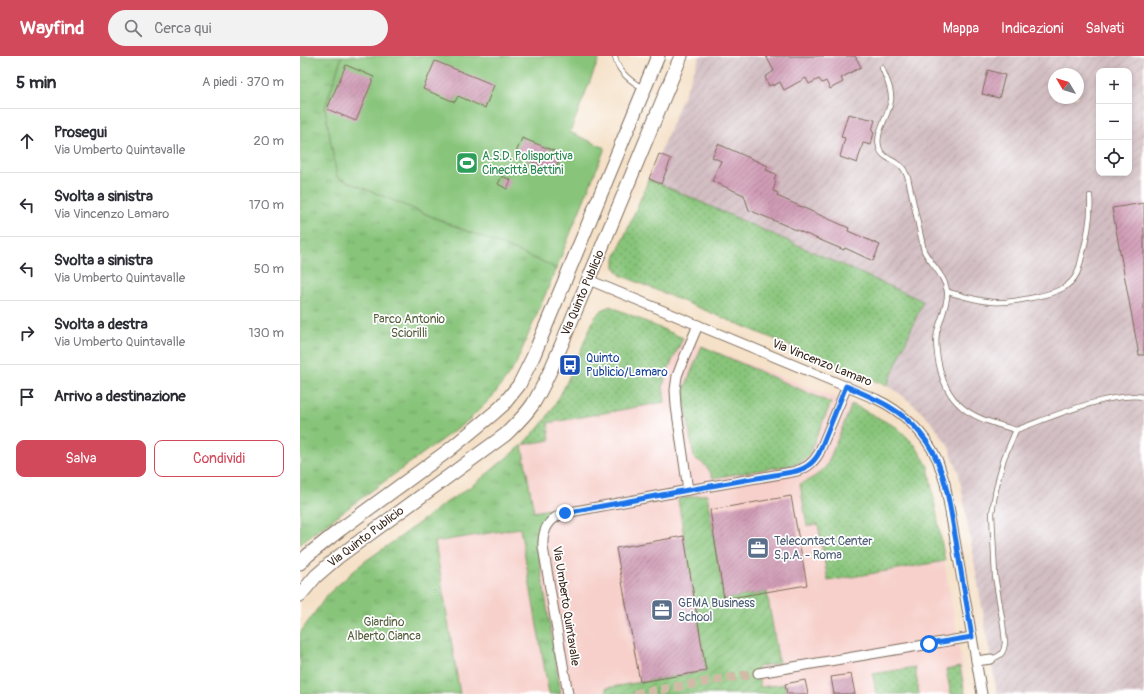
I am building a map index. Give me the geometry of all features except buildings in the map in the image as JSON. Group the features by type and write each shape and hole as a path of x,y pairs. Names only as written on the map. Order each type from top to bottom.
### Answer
{"street":[{"name":"Via Quinto Publicio","path":"300,563 341,529 482,424 503,405 519,385 531,361 658,56"},
{"name":"Via Quinto Publicio","path":"300,595 316,576 338,557 496,443 517,424 532,405 544,383 589,280 681,56"},
{"path":"573,260 576,271 589,280"},
{"name":"Via Vincenzo Lamaro","path":"589,280 876,399 889,406 915,427 933,452 940,465 945,482 982,694"},
{"path":"688,490 675,390 677,376 698,325"},
{"name":"Via Umberto Quintavalle","path":"568,694 543,547 545,529 552,519 565,513 792,472 807,467 814,462 819,453 846,386"},
{"path":"758,673 972,637"},
{"path":"976,661 991,659"}],"lane":[{"path":"615,56 619,68 623,73 644,89"},
{"path":"882,68 889,86 891,99 888,113 880,132 879,146 882,154 903,168 908,178 924,251 946,284 948,292 947,300 937,333 936,346 940,369 946,388 958,404 970,413 987,421 1016,430 1103,400 1129,396 1144,397"},
{"path":"948,292 986,301 1008,302 1053,292 1066,286 1073,280 1080,268 1091,212 1090,196"},
{"path":"991,659 1002,653 1005,642 994,562 992,520 993,504 1004,458 1016,430"}],"shaded area":[{"path":"700,56 1144,56 1144,694 997,694 959,474 949,447 933,424 914,405 887,386 923,301 649,179"},
{"path":"610,306 702,346 852,404 898,428 915,445 928,466 967,694 460,694 434,542 520,528 534,512 522,445 550,440 548,423 595,317 602,310"}],"green space":[{"name":"Parco Antonio Sciorilli","path":"300,56 342,56 325,108 337,177 469,232 475,233 548,264 556,269 515,366 493,396 470,419 307,538 300,545"},
{"name":"A.S.D. Polisportiva Cinecittà Bettini","path":"342,56 600,56 570,132 605,148 556,269 548,264 337,177 325,108"},
{"path":"649,179 923,301 887,386 620,275 615,267 615,258"},
{"path":"610,306 683,338 666,374 663,386 665,402 548,423 550,440 522,445 545,420 560,396 595,317 602,310"},
{"path":"702,346 831,403 809,454 805,459 797,464 713,478 706,466 694,458 684,399 685,387"},
{"path":"852,404 898,428 915,445 928,466 945,561 828,581 818,524 807,526 800,484 815,476 827,465"},
{"name":"Giardino Alberto Cianca","path":"522,445 534,512 560,507 545,521 540,528 536,539 561,694 549,694 520,528 435,542 460,694 300,694 300,633 328,594 364,562 441,506 476,483"},
{"path":"707,494 724,599 767,592 779,663 757,667 760,687 785,684 787,694 607,694 606,688 706,671 678,499"},
{"path":"915,667 919,694 876,694 873,674"},
{"path":"960,667 965,694 951,694 946,670"}],"tunnel":[{"path":"634,694 758,673"}],"place":[{"name":"A.S.D. Polisportiva Cinecittà Bettini","path":"467,163"},
{"name":"Quinto Publicio/Lamaro","path":"570,365"},
{"name":"Telecontact Center S.p.A. - Roma","path":"758,548"},
{"name":"GEMA Business School","path":"662,610"}],"route":[{"path":"565,513 803,469 814,462 819,453 846,386 889,406 911,423 925,439 940,465 945,482 972,637 929,644"}]}
